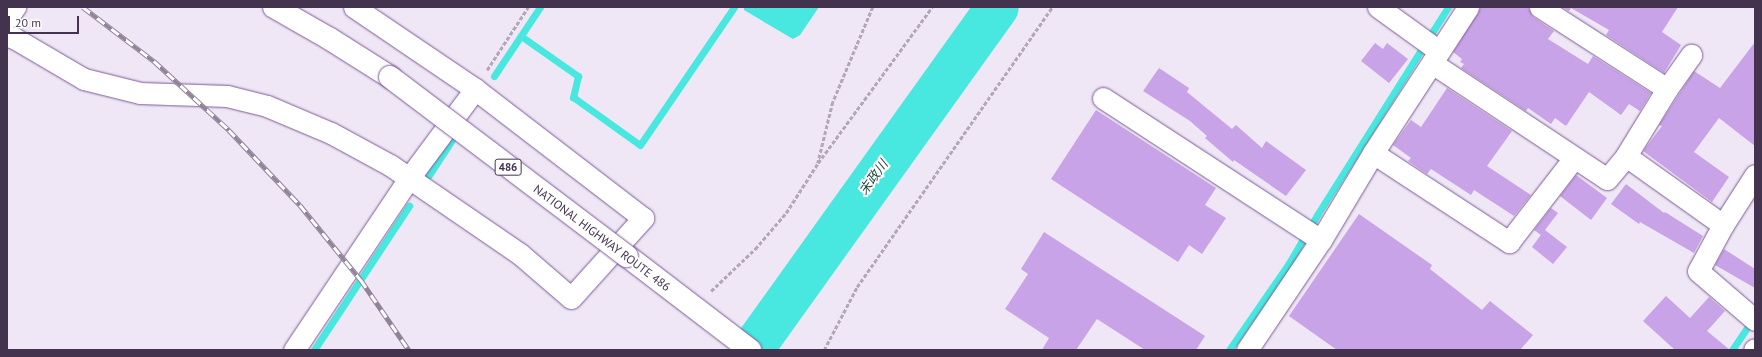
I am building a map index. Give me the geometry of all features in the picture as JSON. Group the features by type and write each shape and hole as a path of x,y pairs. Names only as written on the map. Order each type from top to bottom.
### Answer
{"highway":[{"name":"NATIONAL HIGHWAY ROUTE 486","path":"274,7 330,39 390,77 750,350"}],"street":[{"path":"7,18 15,7"},
{"path":"7,36 14,38 84,79 140,93 227,96 267,106 331,133 390,165 520,254 571,298 643,218 475,89 354,7"},
{"path":"1378,7 1574,158 1607,179 1626,156 1667,89 1691,55"},
{"path":"1247,350 1311,234 1373,153 1431,49 1468,7"},
{"path":"1540,7 1667,89"},
{"path":"294,350 409,178 475,89"},
{"path":"1103,98 1311,234"},
{"path":"1373,153 1509,242 1574,158"},
{"path":"1626,156 1723,225"},
{"path":"1752,317 1698,271 1723,225 1755,174"}],"path":[{"path":"475,89 528,7"},
{"path":"818,163 833,102 873,7"},
{"path":"707,295 756,250 786,213 818,163 932,7"},
{"path":"824,350 857,287 1052,7"}],"shaded area":[{"path":"744,7 819,7 800,35 793,39 744,10"}],"building":[{"path":"1481,7 1528,7 1533,17 1554,31 1548,39 1588,64 1593,56 1651,93 1640,111 1629,104 1621,115 1589,92 1566,126 1555,118 1551,124 1528,108 1526,111 1461,68 1464,64 1460,62 1462,59 1453,52"},
{"path":"1562,7 1678,7 1662,32 1681,45 1664,73 1606,35 1609,30 1571,8 1569,11"},
{"path":"1755,42 1755,146 1719,118 1694,152 1729,177 1712,202 1643,151 1662,126 1659,125 1694,71 1720,88"},
{"path":"1375,43 1383,49 1387,43 1408,59 1389,83 1361,61"},
{"path":"1159,68 1189,88 1187,92 1232,129 1236,125 1262,148 1266,141 1306,170 1286,196 1234,160 1233,162 1205,138 1207,136 1190,121 1143,91"},
{"path":"1447,88 1512,131 1487,166 1531,195 1514,216 1474,190 1471,195 1431,169 1427,174 1408,161 1411,158 1393,145 1411,120 1421,127"},
{"path":"1096,110 1216,188 1205,205 1226,218 1202,254 1189,245 1178,262 1051,179"},
{"path":"1576,175 1607,198 1591,220 1560,196"},
{"path":"1626,184 1664,213 1665,212 1703,236 1694,253 1640,222 1639,224 1611,204"},
{"path":"1551,208 1558,213 1545,230 1567,247 1553,264 1532,247 1541,235 1534,230"},
{"path":"1359,214 1432,265 1430,269 1482,310 1490,301 1533,335 1520,350 1337,350 1289,316"},
{"path":"1044,232 1205,336 1196,350 1145,350 1097,319 1076,350 1042,350 1049,338 1005,309 1028,274 1021,269"},
{"path":"1724,249 1755,269 1755,288 1715,265"},
{"path":"1666,296 1690,318 1709,297 1725,311 1707,331 1730,350 1675,350 1643,321"}],"waterway":[{"path":"494,76 540,7"},
{"path":"521,36 578,76 573,97 640,145 734,7"},
{"name":"末政川","path":"751,350 997,7"},
{"path":"1229,350 1289,263 1317,215 1448,7"},
{"path":"429,175 452,140"},
{"path":"314,350 409,206"},
{"path":"1732,350 1752,320"}],"railway":[{"path":"83,7 154,61 229,130 300,205 361,280 409,350"}]}
